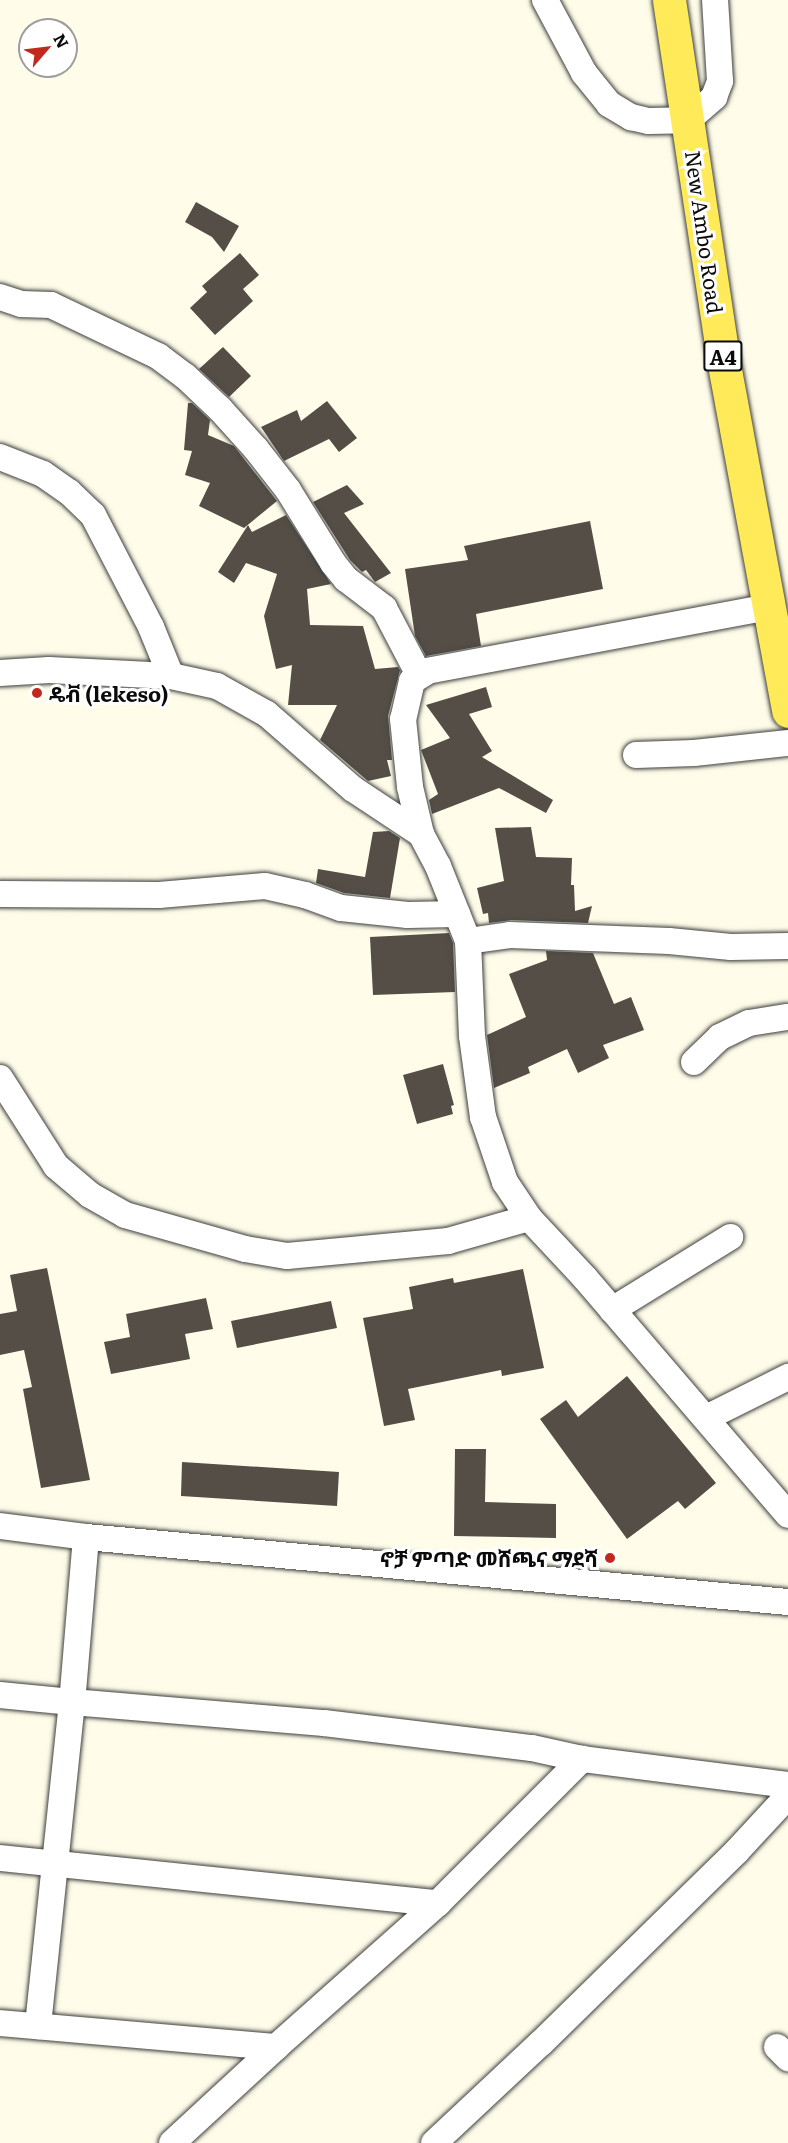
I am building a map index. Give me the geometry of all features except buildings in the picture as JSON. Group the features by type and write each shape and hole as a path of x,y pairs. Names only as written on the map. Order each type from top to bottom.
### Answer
{"main road":[{"name":"New Ambo Road","path":"669,0 723,359 788,711"}],"street":[{"path":"545,0 584,73 609,104 631,117 649,121 688,120 714,97 720,81 715,0"},
{"path":"0,297 21,304 51,305 158,356 185,376 220,409 256,449 288,490 333,563 346,579 384,608 419,675"},
{"path":"0,457 43,474 69,492 93,515 151,627 171,676"},
{"path":"769,607 454,665 419,675 412,681 403,719 410,787 421,834 438,866 468,941 472,1036 483,1117 505,1182 529,1218 612,1310 788,1515"},
{"path":"0,673 50,669 171,676 217,686 267,714 353,789 421,834"},
{"path":"636,755 694,753 788,743"},
{"path":"0,894 159,895 266,886 305,895 341,909 408,915 457,914"},
{"path":"468,941 510,935 669,941 731,947 788,946"},
{"path":"694,1062 720,1036 749,1023 788,1017"},
{"path":"0,1078 56,1166 90,1195 125,1215 245,1250 287,1256 448,1241 529,1218"},
{"path":"612,1310 730,1237"},
{"path":"706,1418 788,1377"},
{"path":"0,1526 86,1537 788,1602"},
{"path":"38,2026 57,1863 86,1537"},
{"path":"0,1695 324,1723 532,1748 582,1759 788,1785"},
{"path":"172,2143 438,1903 582,1759"},
{"path":"434,2143 549,2035 737,1851 788,1796"},
{"path":"0,1858 438,1903"},
{"path":"0,2023 276,2047"}],"place":[{"name":"ዴቭ (lekeso)","path":"37,693"},
{"name":"ኖቻ ምጣድ መሸጫና ማደሻ","path":"610,1558"}]}
